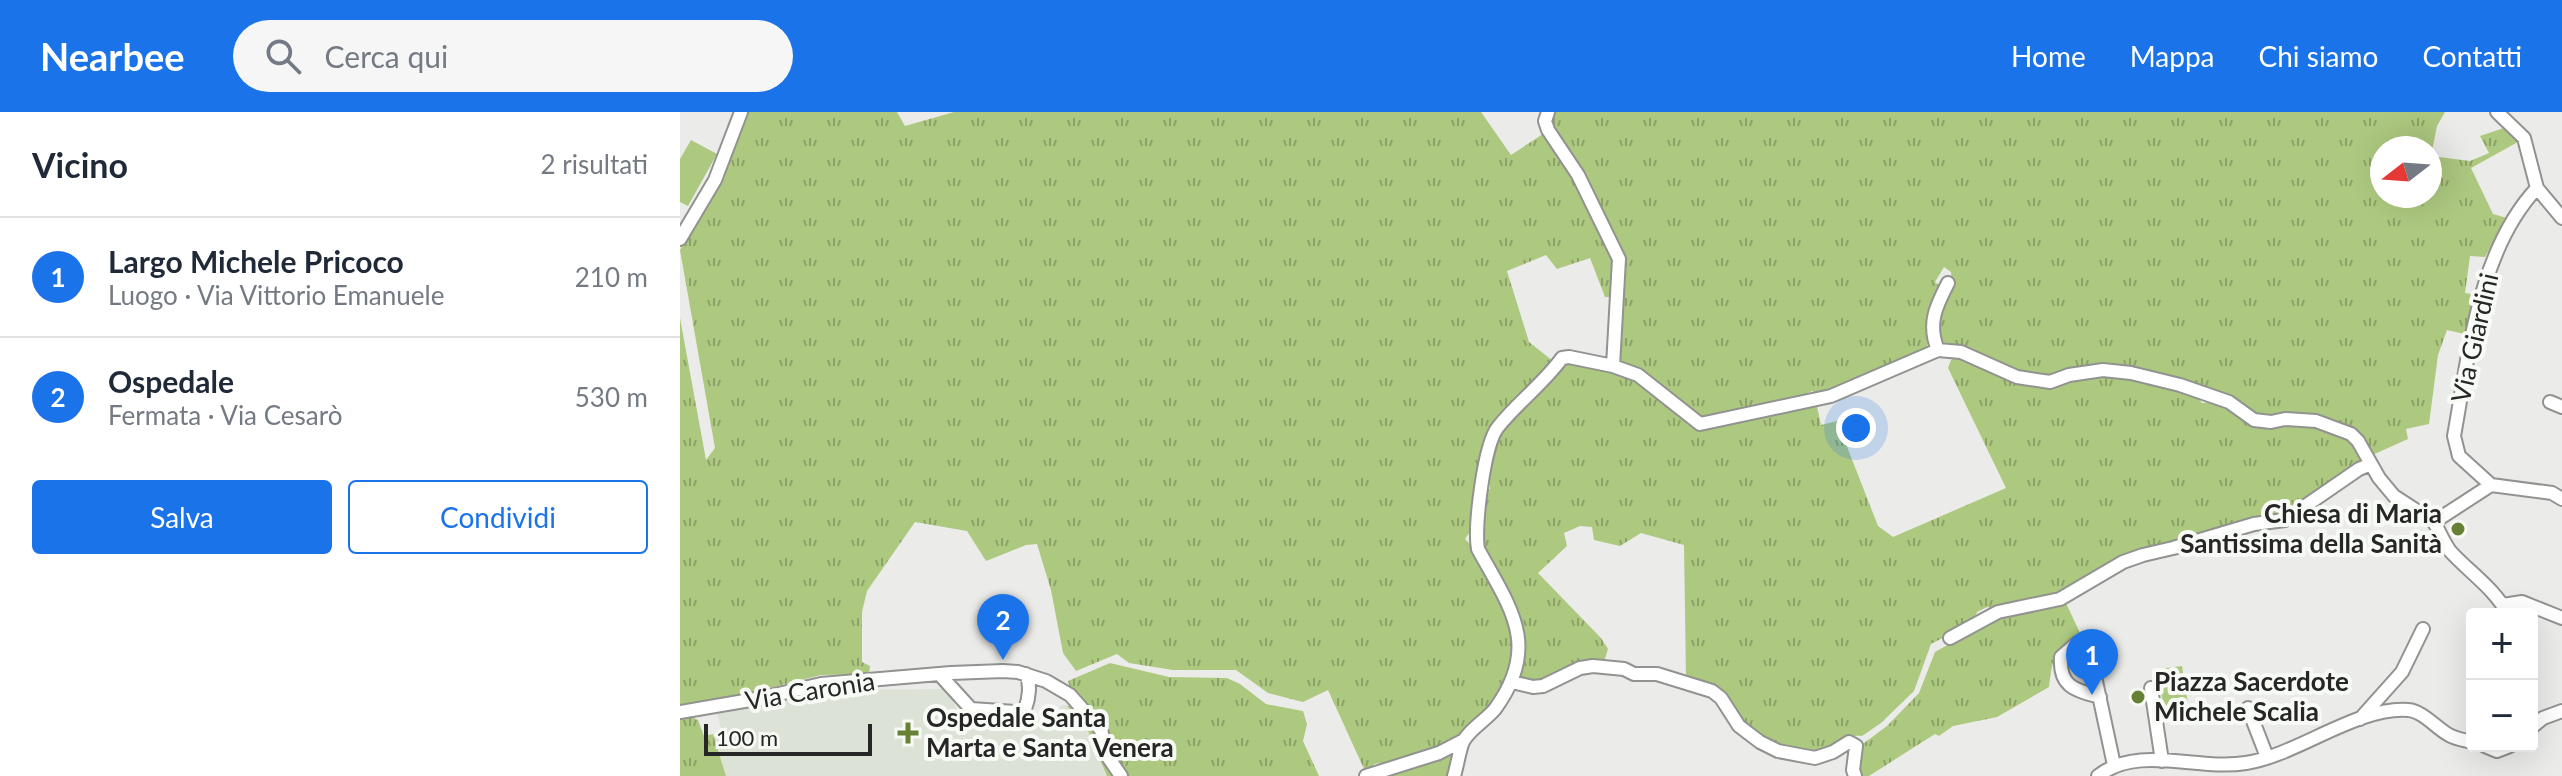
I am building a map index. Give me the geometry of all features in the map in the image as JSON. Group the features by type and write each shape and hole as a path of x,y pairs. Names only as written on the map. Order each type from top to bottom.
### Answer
{"street":[{"path":"680,239 715,180 741,112"},
{"path":"1548,112 1545,121 1548,130 1578,175 1619,259 1613,366"},
{"path":"2497,112 2524,138 2537,188 2562,218"},
{"name":"Via Giardini","path":"2491,485 2459,456 2454,436 2486,277 2520,206 2537,188"},
{"path":"1938,350 1934,339 1934,309 1948,283"},
{"path":"1366,776 1439,753 1462,741 1492,712 1512,682 1518,667 1519,648 1513,615 1478,549 1476,522 1495,430 1562,358 1613,366 1638,375 1700,424 1831,396 1938,350 1961,352 2017,377 2050,382 2069,375 2103,370 2131,373 2229,402 2254,420 2316,421 2351,434 2394,496 2434,522 2448,549 2472,570 2504,608"},
{"path":"1950,638 1998,612 2060,599 2123,562 2254,524 2285,520 2371,464"},
{"path":"2434,522 2491,485 2557,496 2562,483"},
{"path":"2507,608 2522,602 2537,608"},
{"path":"2538,608 2562,618"},
{"path":"2360,719 2402,672 2423,629"},
{"path":"2100,697 2074,690 2065,681 2060,669 2061,657 2077,643 2088,644 2100,697 2114,765"},
{"path":"1512,682 1538,687 1580,668 1593,666 1624,669 1634,674 1657,674 1712,691 1721,698 1739,726 1778,751 1815,758 1849,742 1856,746 1855,776"},
{"name":"Via Caronia","path":"680,712 821,684 1003,671 1026,674"},
{"path":"941,676 971,709 1015,712 1025,709 1027,705 1029,681 1026,674"},
{"path":"1026,674 1070,695 1101,730 1108,757 1121,776"},
{"path":"2151,688 2162,761"},
{"path":"2248,708 2267,757"},
{"path":"2098,776 2114,765 2131,760 2195,765 2247,763 2360,719 2409,710 2450,736 2466,740"},
{"path":"2538,722 2562,711"},
{"path":"1454,776 1462,741"},
{"path":"2241,776 2247,763"}],"shaded area":[{"name":"Ospedale Santa Marta e Santa Venera","path":"828,690 947,691 961,718 1046,721 1062,705 1075,706 1117,776 726,776 713,734 722,731 717,714"}],"green space":[{"path":"747,112 897,112 905,126 954,112 1481,112 1511,155 1546,132 1575,177 1614,263 1613,297 1605,297 1590,258 1557,269 1546,255 1507,271 1529,342 1553,361 1498,421 1473,527 1465,539 1474,548 1510,617 1515,666 1492,707 1457,740 1438,750 1384,767 1381,763 1374,764 1372,769 1365,771 1328,690 1303,702 1268,693 1236,670 1173,670 1129,663 1117,654 1076,671 1063,653 1051,590 1037,544 1026,545 986,561 967,531 915,522 867,591 862,612 862,662 870,666 869,674 821,675 739,696 680,705 680,318 706,460 715,448 680,250 719,184"},
{"path":"1553,112 2445,112 2435,136 2370,136 2370,208 2442,208 2442,157 2470,161 2489,153 2480,136 2504,128 2518,142 2471,168 2493,214 2507,218 2485,257 2470,256 2465,293 2477,295 2469,335 2447,330 2438,355 2429,424 2406,429 2408,439 2370,456 2352,430 2258,418 2117,367 2053,377 2021,375 1967,350 1942,343 1938,334 1939,316 1951,280 1951,272 1944,267 1935,282 1941,287 1930,310 1927,352 1874,370 1828,392 1819,394 1812,391 1800,397 1700,420 1639,372 1618,361 1622,262 1548,120"},
{"path":"691,140 717,154 688,206 680,202 680,159"},
{"path":"1960,355 2020,384 2052,388 2072,379 2102,375 2132,378 2193,392 2202,403 2217,402 2285,422 2317,425 2318,429 2334,432 2351,442 2364,462 2290,514 2166,547 2162,544 2149,547 2066,593 1997,610 1987,607 1977,612 1974,622 1931,644 1914,691 1881,723 1862,736 1848,737 1824,753 1801,753 1760,738 1728,706 1686,679 1684,545 1641,533 1620,546 1594,540 1592,527 1580,526 1564,533 1567,546 1538,573 1601,638 1608,649 1604,662 1541,683 1519,679 1522,661 1481,543 1485,490 1490,489 1489,468 1501,433 1564,361 1634,377 1700,426 1799,405 1804,408 1817,406 1821,425 1837,421 1878,526 1893,537 2006,488 1948,368 1951,360"},
{"path":"2065,601 2081,635 2056,655 2049,687 1997,717 1953,726 1939,736 1935,734 1869,776 1859,776 1860,746 1887,726 1919,693 1935,652 2002,614"},
{"path":"1110,663 1169,677 1227,678 1266,704 1303,711 1307,724 1303,741 1319,776 1128,776 1071,691 1068,681"},
{"path":"2182,666 2190,717 2165,721 2158,669"},
{"path":"1067,706 1075,706 1091,723 1117,776 1107,776 1086,726"},
{"path":"690,716 698,720 704,736 713,734 726,776 680,776 680,717"},
{"path":"1457,750 1451,776 1378,776 1435,761"}],"place":[{"name":"Chiesa di Maria Santissima della Sanità","path":"2458,529"},
{"name":"Ospedale","path":"1003,660"},
{"name":"Largo Michele Pricoco","path":"2092,695"},
{"name":"Piazza Sacerdote Michele Scalia","path":"2138,697"},
{"name":"Ospedale Santa Marta e Santa Venera","path":"908,733"}]}
